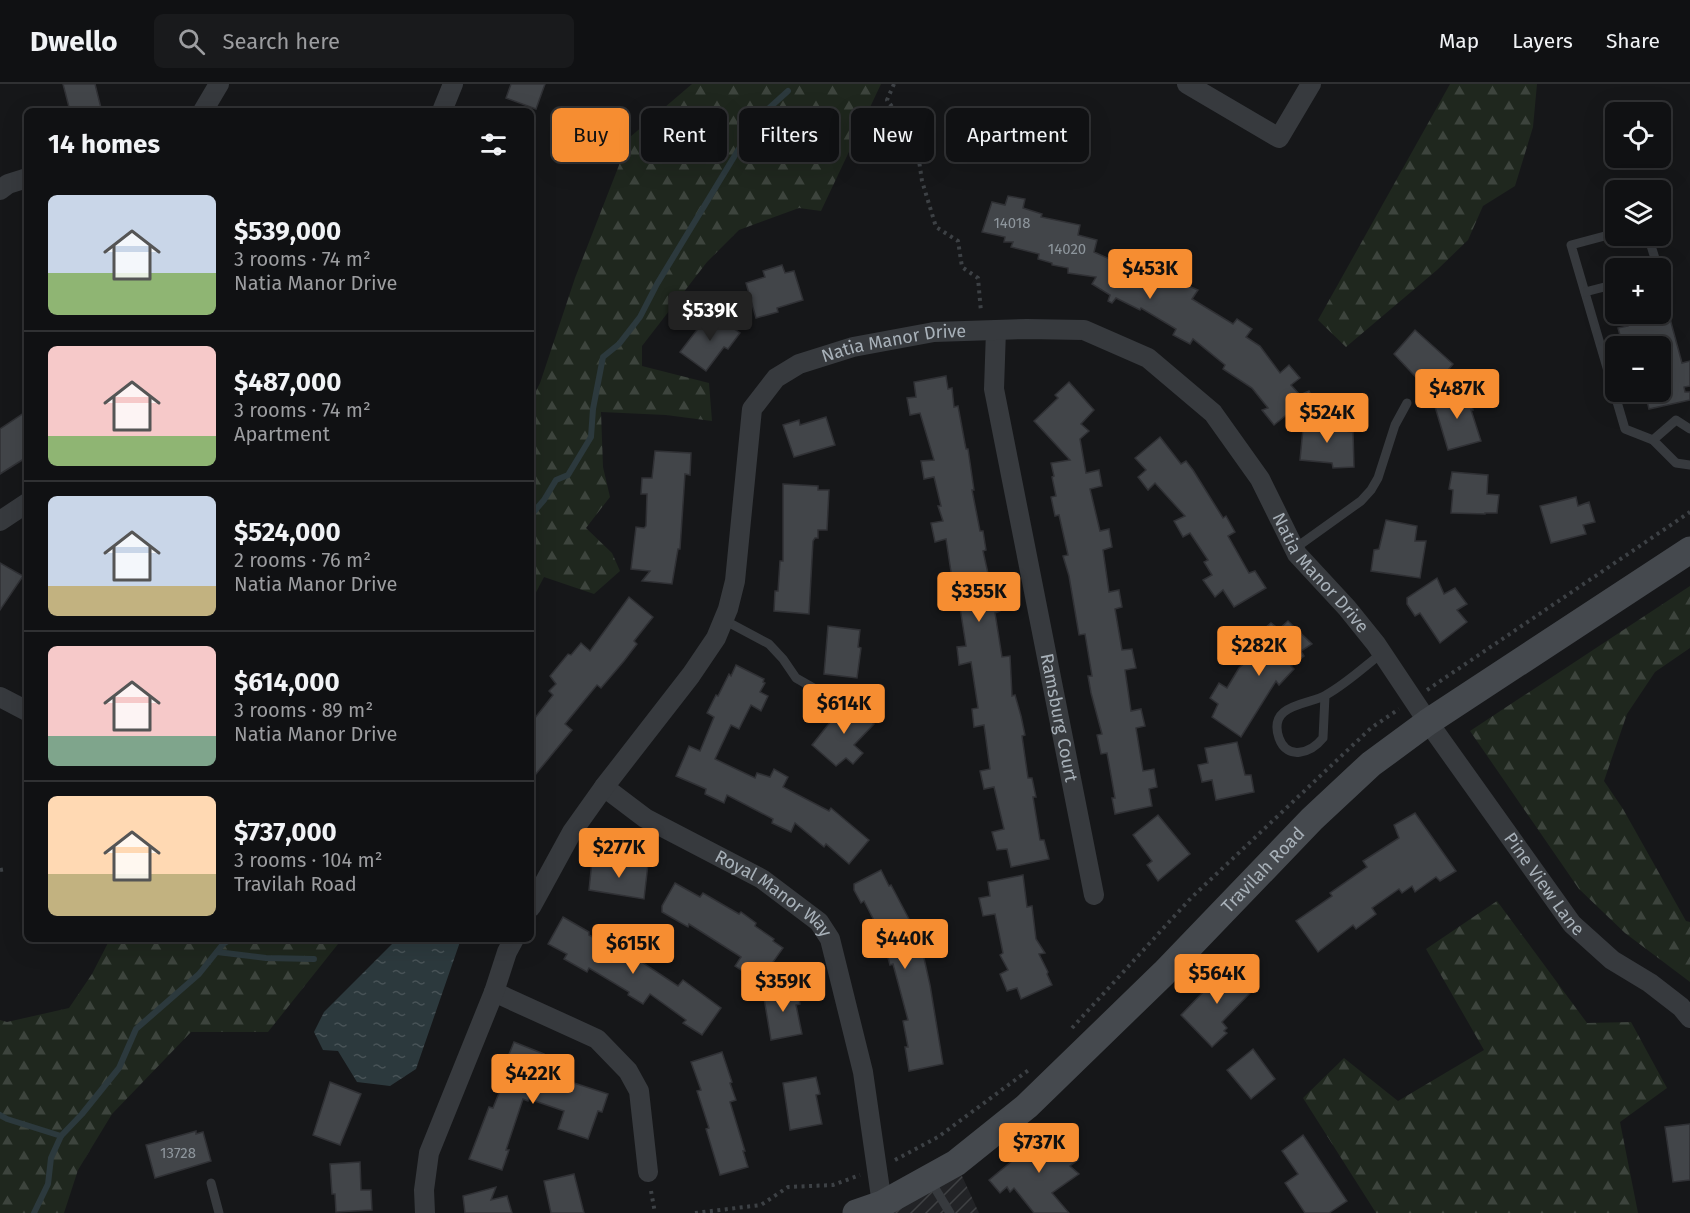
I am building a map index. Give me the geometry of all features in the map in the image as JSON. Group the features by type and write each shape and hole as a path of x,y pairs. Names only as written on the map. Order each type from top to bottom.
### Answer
{"main road":[{"name":"Travilah Road","path":"856,1213 882,1204 956,1163 1027,1106 1164,973 1312,819 1371,764 1428,722 1690,550"}],"street":[{"path":"205,108 219,84"},
{"path":"443,108 453,84"},
{"path":"1187,84 1279,138 1311,84"},
{"path":"0,190 8,184 24,179"},
{"name":"Ramsburg Court","path":"989,330 994,389 1094,895"},
{"name":"Natia Manor Drive","path":"534,902 572,832 691,675 716,638 724,620 735,581 752,409 776,378 799,364 853,347 934,332 1084,330 1148,358 1213,413 1260,479 1294,549 1347,608 1382,653 1428,722"},
{"path":"0,521 24,505"},
{"path":"0,697 24,709"},
{"name":"Pine View Lane","path":"1428,722 1572,924 1612,960 1650,983 1681,1007 1690,1018"},
{"name":"Royal Manor Way","path":"604,787 645,818 762,879 819,922 830,939 863,1072 882,1204"},
{"path":"425,1213 424,1190 429,1154 512,942"},
{"path":"494,992 597,1039 628,1071 639,1091 648,1172"}],"lane":[{"path":"1605,236 1571,245 1625,429 1653,440 1676,463 1690,465"},
{"path":"1585,292 1605,287"},
{"path":"1294,549 1360,501 1371,490 1378,478 1395,424 1407,403"},
{"path":"1653,440 1676,420 1690,429"},
{"path":"724,620 769,644 796,678 831,698"},
{"path":"1325,696 1323,738 1310,750 1300,753 1290,752 1283,746 1278,736 1277,725 1282,715 1290,707 1325,696 1382,653"},
{"path":"929,1178 950,1213"},
{"path":"211,1183 219,1213"}],"path":[{"path":"894,84 887,100 902,120 917,147 922,181 936,227 958,241 962,267 978,278 989,330"},
{"path":"1067,1033 1191,898 1371,728 1690,512"},
{"path":"0,870 6,869"},
{"path":"695,1213 761,1205 788,1187 833,1185 877,1169 938,1137 1034,1066"}],"shaded area":[{"path":"956,1163 979,1213 856,1213"}],"green space":[{"path":"692,84 881,84 870,108 851,108 851,148 821,211 799,208 739,230 707,262 642,346 642,366 709,383 712,421 666,415 601,412 603,467 610,497 586,528 612,553 620,571 594,594 544,577 534,596 534,395 575,278 620,162 629,162 629,140 641,128 641,162 727,162 727,108 664,108"},
{"path":"1450,84 1537,84 1533,127 1515,186 1483,206 1468,240 1437,270 1346,347 1318,320"},
{"path":"1690,586 1690,648 1655,672 1627,714 1604,781 1623,809 1686,921 1690,922 1690,982 1625,933 1579,889 1470,731"},
{"path":"1497,901 1587,1023 1631,1022 1667,1088 1620,1122 1638,1213 1376,1213 1303,1098 1344,1058 1398,1101 1484,1050 1426,949"},
{"path":"108,942 340,942 268,1032 191,1032 112,1114 78,1170 64,1213 0,1213 0,1020 7,1022 69,1008 92,974"}],"water":[{"path":"394,942 460,942 416,1069 390,1086 357,1082 338,1051 323,1050 314,1032 324,1012"}],"building":[{"path":"63,84 95,84 101,108 69,108"},
{"path":"511,84 545,84 536,109 506,98"},
{"path":"1008,196 1025,199 1023,208 1042,214 1041,217 1080,225 1078,235 1097,240 1094,252 1121,264 1125,253 1142,262 1136,269 1180,287 1182,283 1198,290 1192,299 1233,324 1237,319 1252,329 1246,337 1260,346 1280,373 1289,365 1300,378 1291,385 1300,395 1309,391 1311,395 1274,425 1262,410 1268,408 1252,388 1223,369 1225,365 1193,339 1190,344 1173,335 1176,329 1141,308 1140,310 1116,298 1112,303 1108,301 1110,295 1092,284 1096,277 1068,273 1068,268 1038,259 1039,254 1011,247 1013,242 1004,242 1005,237 982,232 992,202 1005,205"},
{"path":"782,265 785,273 794,271 803,300 777,308 778,312 756,318 746,283 765,277 763,271"},
{"path":"712,313 740,333 728,349 724,347 706,371 680,352"},
{"path":"1671,322 1682,363 1690,361 1690,386 1684,387 1685,392 1690,392 1690,400 1649,409 1647,402 1671,402 1671,336 1620,336 1618,328 1628,326 1627,324"},
{"path":"1415,330 1453,364 1430,392 1394,354"},
{"path":"946,376 948,389 952,388 954,407 958,406 966,449 968,449 974,490 972,490 986,550 983,551 993,596 997,595 1000,611 995,613 1002,657 1010,656 1012,696 1015,695 1025,735 1022,736 1028,778 1032,778 1036,797 1033,797 1040,840 1044,840 1049,859 1011,867 1007,849 997,850 992,832 1004,829 994,787 984,789 980,771 990,769 984,725 974,727 972,709 978,708 971,662 959,665 957,647 966,646 959,601 949,602 946,586 953,585 946,539 935,542 931,523 943,521 938,506 941,506 934,477 924,479 921,461 934,460 920,413 910,415 907,398 916,397 914,382"},
{"path":"1069,382 1094,410 1081,424 1089,431 1080,439 1086,473 1099,470 1102,486 1090,489 1100,531 1109,529 1112,547 1103,550 1109,592 1119,590 1122,607 1115,609 1122,650 1132,649 1136,668 1125,670 1131,711 1141,709 1145,726 1136,728 1143,771 1154,769 1157,787 1149,789 1152,806 1115,814 1112,798 1115,798 1107,753 1101,754 1097,735 1102,734 1088,676 1092,676 1085,634 1079,635 1069,576 1063,556 1068,555 1059,515 1055,516 1051,497 1056,496 1051,463 1070,460 1034,421 1058,398 1055,395"},
{"path":"1468,390 1473,410 1471,410 1481,441 1448,450 1433,400"},
{"path":"24,413 24,459 0,474 0,429"},
{"path":"826,417 835,445 794,457 783,425 799,420 800,425"},
{"path":"1304,418 1337,421 1336,430 1353,432 1354,467 1333,468 1332,463 1300,460"},
{"path":"1160,437 1181,464 1186,461 1223,518 1226,516 1235,532 1228,536 1249,573 1255,571 1266,588 1234,607 1223,590 1215,597 1203,580 1212,575 1204,562 1208,560 1190,533 1183,537 1174,521 1185,516 1155,483 1148,490 1138,477 1146,470 1135,458"},
{"path":"655,451 691,453 690,475 685,474 680,549 678,549 672,584 642,581 650,571 631,569 636,527 646,526 647,494 641,494 642,478 652,478"},
{"path":"1452,472 1488,475 1487,494 1499,495 1497,513 1451,513 1453,490 1449,489"},
{"path":"783,484 818,486 818,490 829,490 827,530 818,530 818,538 813,541 809,614 774,611 780,561 783,561"},
{"path":"1576,497 1578,506 1589,502 1595,522 1583,525 1586,534 1551,543 1540,506"},
{"path":"1386,520 1417,526 1415,541 1426,541 1420,578 1371,571 1374,550 1379,549"},
{"path":"0,563 23,576 0,610"},
{"path":"1437,578 1444,594 1455,588 1467,604 1457,610 1467,622 1440,643 1420,613 1415,616 1407,604 1407,598"},
{"path":"629,597 653,617 634,641 637,644 624,661 601,688 597,685 565,724 572,730 534,776 534,719 553,695 549,691 556,684 550,676 568,654 571,655 581,643 590,651"},
{"path":"1288,621 1312,644 1301,651 1304,656 1291,666 1294,669 1279,685 1276,681 1241,737 1212,717 1218,704 1210,698 1219,683 1227,688 1239,668 1264,645 1257,635 1271,623 1279,629"},
{"path":"828,626 860,630 858,647 861,648 857,678 824,674"},
{"path":"736,665 764,679 765,683 760,692 768,696 761,711 751,705 739,729 731,725 715,759 755,778 757,773 770,777 774,769 788,777 783,787 829,811 831,808 869,840 849,864 826,844 824,847 795,823 791,832 772,823 773,819 727,795 724,803 705,794 706,789 676,776 689,746 700,751 714,717 707,713"},
{"path":"847,699 874,724 854,745 863,753 853,764 846,758 836,766 812,745"},
{"path":"1237,742 1245,775 1251,775 1254,792 1216,800 1212,780 1202,782 1198,765 1208,763 1205,748"},
{"path":"1415,813 1456,871 1440,881 1436,877 1415,892 1412,886 1402,893 1399,889 1372,908 1376,914 1356,929 1353,925 1318,952 1296,921 1332,896 1330,893 1367,867 1363,861 1399,838 1394,825"},
{"path":"1158,815 1190,854 1158,881 1147,865 1152,861 1133,835"},
{"path":"592,861 628,865 629,862 648,864 644,899 589,890"},
{"path":"881,870 920,940 943,1064 909,1071 905,1047 908,1047 903,1021 908,1020 893,964 890,965 882,936 864,901 861,903 854,890 854,884"},
{"path":"1023,875 1027,907 1032,906 1036,939 1045,953 1039,954 1052,985 1021,999 1017,988 1007,991 1000,974 1008,970 1000,955 1003,953 995,914 983,916 979,898 990,896 988,882"},
{"path":"675,883 700,897 703,893 739,914 741,912 783,948 759,982 735,966 741,957 689,924 688,927 662,912 662,906"},
{"path":"563,917 620,952 622,949 678,986 683,980 721,1008 702,1035 683,1023 686,1020 650,994 643,1004 628,995 629,992 589,968 587,972 564,959 567,954 548,944"},
{"path":"1229,965 1253,990 1222,1022 1227,1028 1224,1031 1227,1033 1212,1047 1181,1015"},
{"path":"796,986 800,1004 796,1005 802,1034 771,1040 763,992"},
{"path":"514,1042 544,1054 537,1071 608,1094 602,1112 598,1111 588,1139 558,1129 564,1111 523,1099 506,1150 509,1150 502,1170 469,1159 489,1107 493,1108 510,1065 505,1064"},
{"path":"1253,1049 1275,1079 1251,1099 1227,1070"},
{"path":"722,1052 736,1100 730,1102 748,1167 720,1175 706,1129 709,1128 697,1091 701,1090 691,1062"},
{"path":"816,1077 820,1094 816,1095 822,1124 790,1130 783,1083"},
{"path":"330,1082 361,1094 340,1145 313,1135"},
{"path":"1690,1124 1690,1180 1673,1182 1665,1127"},
{"path":"196,1131 196,1134 203,1132 211,1161 155,1178 146,1145"},
{"path":"1048,1131 1056,1142 1061,1138 1066,1145 1068,1144 1078,1160 1070,1166 1079,1174 1052,1193 1069,1213 1034,1213 1014,1188 1010,1192 1007,1187 1000,1193 989,1180"},
{"path":"1303,1135 1347,1201 1329,1213 1305,1213 1285,1183 1298,1174 1282,1151"},
{"path":"360,1162 361,1190 371,1190 372,1210 336,1212 330,1164"},
{"path":"574,1174 584,1213 551,1213 544,1181"},
{"path":"496,1187 491,1200 507,1196 512,1213 465,1213 463,1196"}],"waterway":[{"path":"534,512 556,480 568,475 591,437 593,409 603,357 619,344 640,317 657,284 757,119 788,91"},
{"path":"34,1213 48,1184 51,1158 61,1136 119,1068 136,1029 199,974 226,942"},
{"path":"217,952 266,958 314,959"},
{"path":"0,1115 61,1136"}]}
